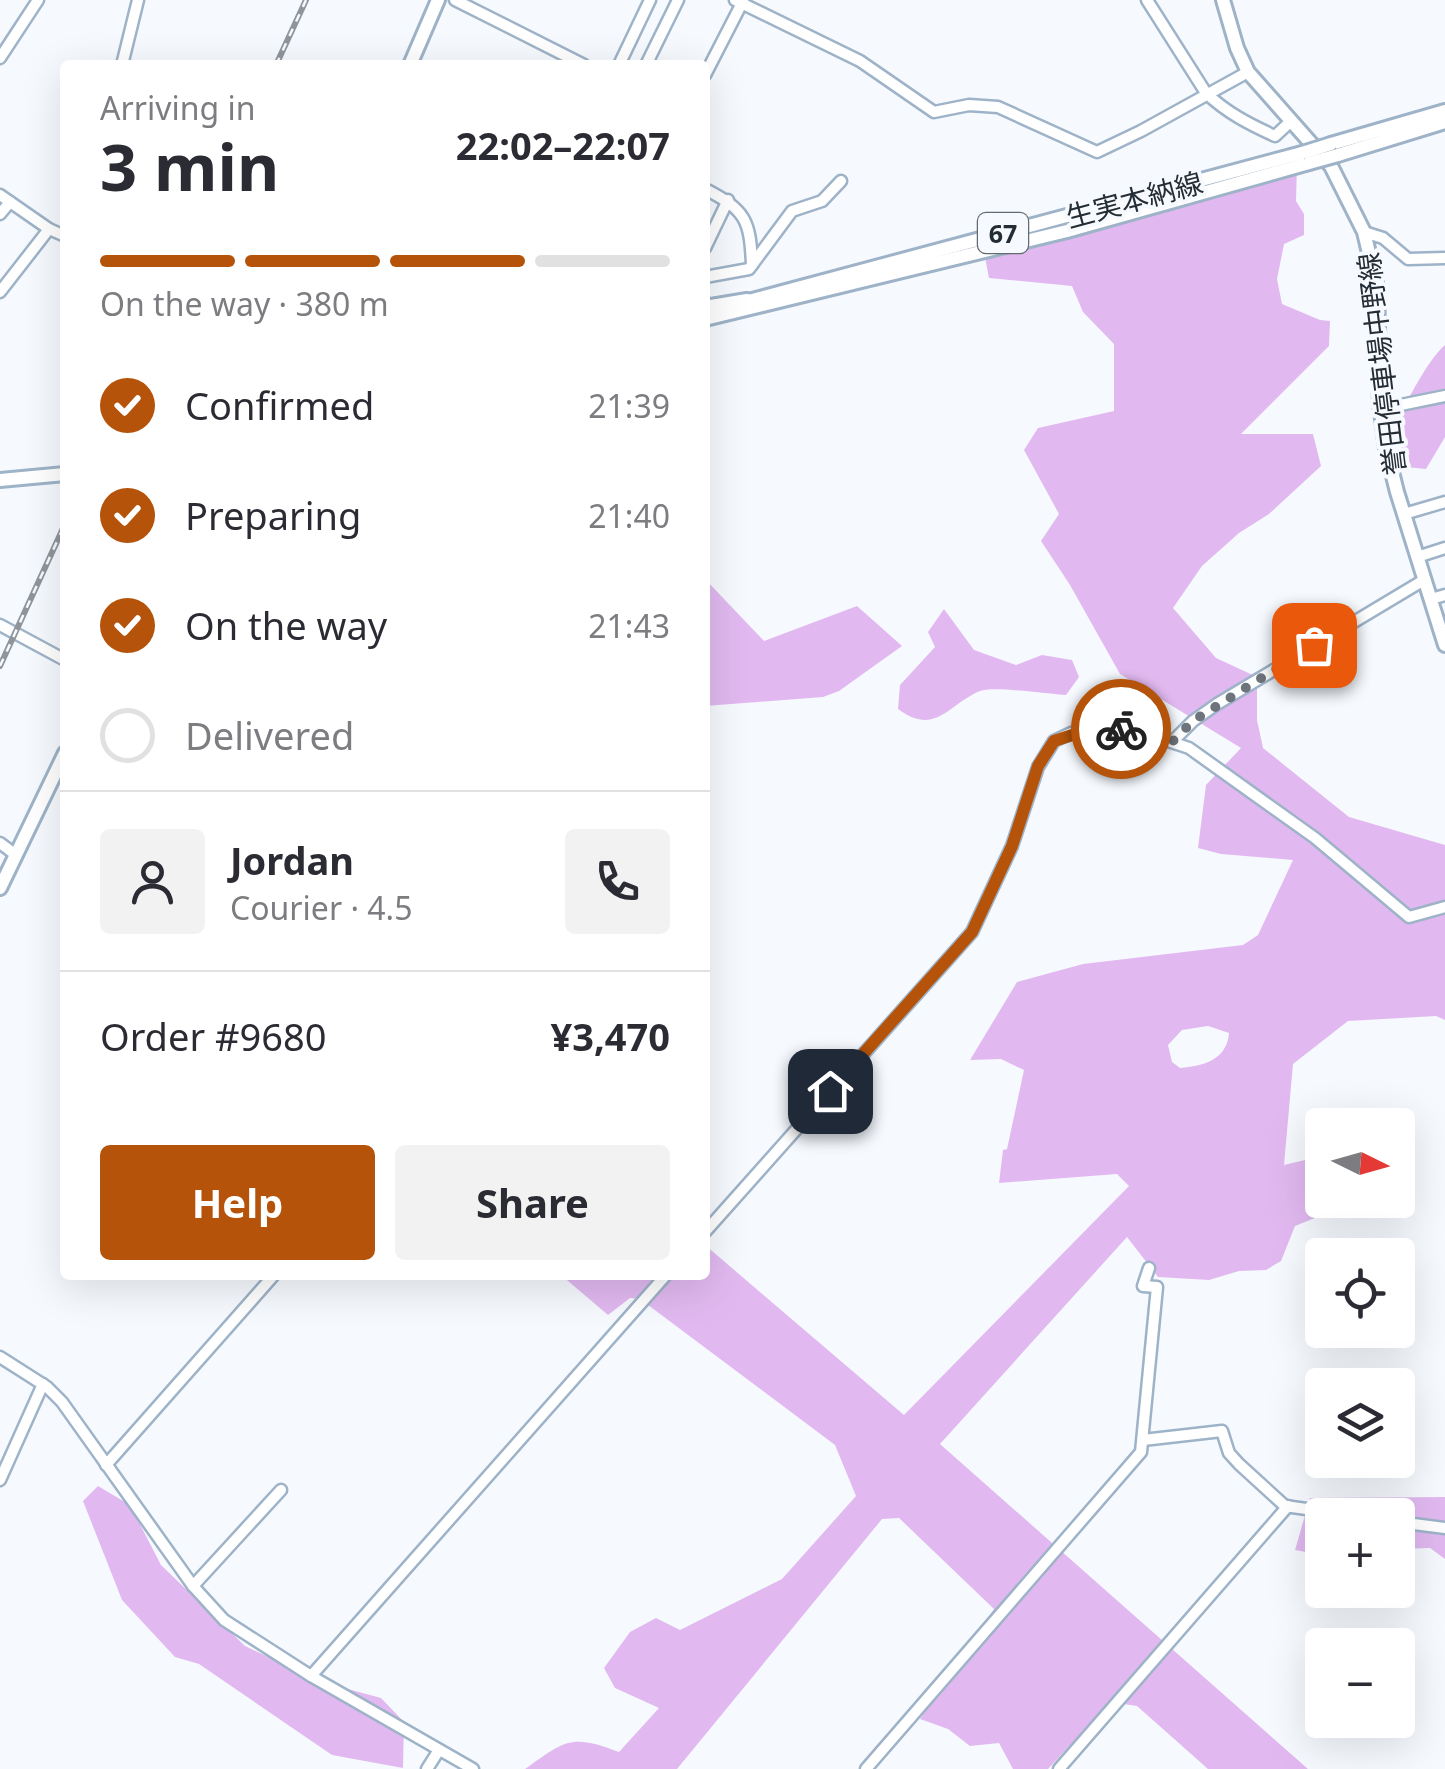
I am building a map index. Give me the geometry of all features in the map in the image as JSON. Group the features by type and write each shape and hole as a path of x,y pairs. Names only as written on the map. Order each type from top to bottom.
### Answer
{"main road":[{"path":"412,60 438,0"},
{"name":"誉田停車場中野線","path":"1223,0 1248,72 1331,166 1364,232 1377,287 1380,409 1386,448 1445,645"},
{"name":"生実本納線","path":"710,315 1306,158 1445,111"},
{"name":"生実本納線","path":"1335,149 1445,122"},
{"path":"0,480 60,474"},
{"path":"0,888 60,763"}],"street":[{"path":"0,58 38,0"},
{"path":"123,60 138,0"},
{"path":"455,0 574,60"},
{"path":"621,60 650,0"},
{"path":"648,60 678,0"},
{"path":"1147,0 1206,92 1233,116 1276,136 1290,122"},
{"path":"710,64 740,1 860,61 934,112 970,105 998,107 1097,152 1248,72"},
{"path":"710,276 749,269 792,211 825,203 840,180"},
{"path":"710,191 742,212 752,265"},
{"path":"0,195 60,234"},
{"path":"710,238 728,200"},
{"path":"0,214 10,202"},
{"path":"0,292 49,229"},
{"path":"1364,232 1383,238 1408,259 1445,258"},
{"path":"1380,409 1445,396"},
{"path":"1404,514 1445,502"},
{"path":"1417,557 1445,548"},
{"path":"1173,741 1217,704 1424,580"},
{"path":"1431,600 1445,594"},
{"path":"0,626 60,657"},
{"path":"710,1226 972,932 1012,846 1038,766 1054,741 1100,726 1173,741 1193,750 1301,828 1409,918 1445,908"},
{"path":"0,843 16,855"},
{"path":"866,1769 1141,1452 1157,1287 1143,1286 1149,1268"},
{"path":"106,1465 270,1280"},
{"path":"311,1676 662,1280"},
{"path":"0,1357 44,1384 62,1402 194,1586 224,1620 311,1676 473,1769"},
{"path":"0,1480 44,1384"},
{"path":"1142,1440 1222,1431 1229,1452 1239,1464 1288,1506 1305,1509"},
{"path":"194,1586 281,1490"},
{"path":"1059,1769 1288,1506"},
{"path":"1415,1524 1445,1528"},
{"path":"427,1769 440,1750"}],"shaded area":[{"path":"1297,164 1296,201 1304,214 1304,235 1284,244 1277,279 1282,304 1330,321 1329,346 1241,434 1313,434 1321,466 1269,514 1239,533 1202,566 1173,608 1216,658 1257,677 1257,720 1263,748 1349,817 1445,845 1445,1020 1436,1016 1348,1021 1293,1064 1284,1165 1305,1160 1305,1218 1315,1218 1295,1226 1281,1261 1266,1270 1239,1271 1209,1280 1158,1277 1127,1237 940,1444 1308,1769 1208,1769 1137,1706 1110,1702 1048,1769 1013,1769 999,1743 970,1746 948,1729 920,1719 994,1609 899,1518 882,1519 677,1769 525,1769 569,1743 590,1743 619,1752 659,1708 615,1688 604,1668 630,1632 656,1618 680,1630 782,1579 856,1496 835,1445 640,1299 630,1298 608,1315 567,1280 710,1280 710,1249 904,1415 1129,1186 1117,1174 999,1183 1003,1150 1007,1149 1024,1070 1001,1059 970,1060 1017,982 1083,964 1243,945 1258,935 1293,860 1221,854 1198,848 1206,785 1241,748 1120,674 1041,541 1059,514 1024,450 1038,428 1114,411 1114,344 1083,312 1072,286 989,278 985,257 1104,228","holes":["1208,1026 1229,1033 1224,1050 1212,1060 1180,1068 1172,1062 1168,1045 1182,1030"]},
{"path":"1445,345 1445,437 1426,469 1406,467 1394,423 1424,371"},
{"path":"710,584 764,641 857,606 902,646 839,691 823,697 710,706"},
{"path":"944,609 974,650 1016,665 1042,655 1072,660 1079,677 1066,695 987,690 932,719 911,717 898,709 900,685 935,647 928,632"},
{"path":"98,1486 130,1505 161,1565 245,1646 322,1682 381,1698 404,1722 403,1768 332,1755 199,1664 175,1657 122,1600 83,1501"},
{"path":"1445,1497 1445,1559 1430,1548 1415,1548 1415,1498 1310,1498"},
{"path":"1305,1515 1305,1552 1295,1550"}],"railway":[{"path":"278,60 306,0"},
{"path":"0,666 60,535"}],"way so far":[{"path":"1121,729 1173,741 1217,704 1314,645"}],"route":[{"path":"830,1091 972,932 1012,846 1038,766 1054,741 1100,726 1121,729"}]}
